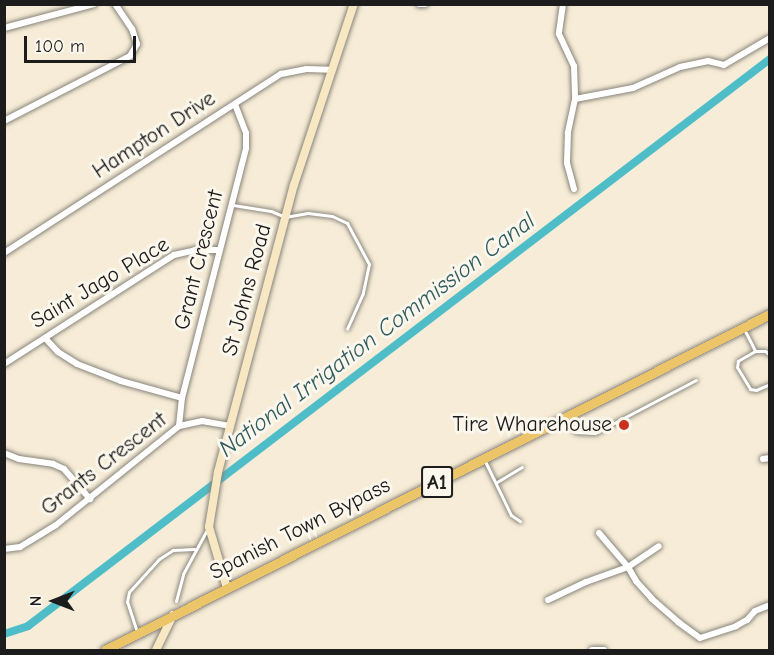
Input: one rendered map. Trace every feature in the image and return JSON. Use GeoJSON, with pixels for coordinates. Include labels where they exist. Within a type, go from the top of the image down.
{"type":"FeatureCollection","features":[{"type":"Feature","properties":{"kind":"main road","name":"Spanish Town Bypass"},"geometry":{"type":"LineString","coordinates":[[110,650],[173,615],[770,314]]}},
{"type":"Feature","properties":{"kind":"street"},"geometry":{"type":"LineString","coordinates":[[4,28],[94,4]]}},
{"type":"Feature","properties":{"kind":"street"},"geometry":{"type":"LineString","coordinates":[[4,121],[130,56],[137,45],[132,29],[115,4]]}},
{"type":"Feature","properties":{"kind":"street","name":"St Johns Road"},"geometry":{"type":"LineString","coordinates":[[227,588],[209,527],[218,472],[285,217],[330,70],[354,4]]}},
{"type":"Feature","properties":{"kind":"street"},"geometry":{"type":"LineString","coordinates":[[419,4],[425,4]]}},
{"type":"Feature","properties":{"kind":"street"},"geometry":{"type":"LineString","coordinates":[[563,4],[559,34],[574,66],[575,99],[568,133],[567,163],[574,189]]}},
{"type":"Feature","properties":{"kind":"street"},"geometry":{"type":"LineString","coordinates":[[575,99],[633,88],[680,67],[708,61],[724,65],[770,38]]}},
{"type":"Feature","properties":{"kind":"street","name":"Hampton Drive"},"geometry":{"type":"LineString","coordinates":[[4,253],[281,74],[307,69],[330,70]]}},
{"type":"Feature","properties":{"kind":"street","name":"Grant Crescent"},"geometry":{"type":"LineString","coordinates":[[179,426],[182,398],[246,148],[246,133],[235,104]]}},
{"type":"Feature","properties":{"kind":"street","name":"Saint Jago Place"},"geometry":{"type":"LineString","coordinates":[[4,364],[174,255],[195,250],[219,250]]}},
{"type":"Feature","properties":{"kind":"street"},"geometry":{"type":"LineString","coordinates":[[45,338],[58,352],[77,364],[121,381],[182,398]]}},
{"type":"Feature","properties":{"kind":"street","name":"Grants Crescent"},"geometry":{"type":"LineString","coordinates":[[4,549],[20,547],[90,499],[179,426],[202,421],[230,426]]}},
{"type":"Feature","properties":{"kind":"street"},"geometry":{"type":"LineString","coordinates":[[4,453],[19,459],[53,464],[64,469],[90,499]]}},
{"type":"Feature","properties":{"kind":"street"},"geometry":{"type":"LineString","coordinates":[[599,533],[652,599],[700,638],[736,626],[747,620],[755,611],[770,605]]}},
{"type":"Feature","properties":{"kind":"street"},"geometry":{"type":"LineString","coordinates":[[548,600],[586,582],[628,567],[659,546]]}},
{"type":"Feature","properties":{"kind":"street"},"geometry":{"type":"LineString","coordinates":[[156,651],[173,615]]}},
{"type":"Feature","properties":{"kind":"street"},"geometry":{"type":"LineString","coordinates":[[592,651],[604,651]]}},
{"type":"Feature","properties":{"kind":"lane"},"geometry":{"type":"LineString","coordinates":[[231,205],[271,211],[285,217],[308,213],[332,216],[347,223],[369,264],[363,293],[347,329]]}},
{"type":"Feature","properties":{"kind":"lane"},"geometry":{"type":"LineString","coordinates":[[743,327],[755,351]]}},
{"type":"Feature","properties":{"kind":"lane"},"geometry":{"type":"LineString","coordinates":[[770,355],[765,351],[755,351],[739,360],[737,367],[750,389],[756,390],[770,384]]}},
{"type":"Feature","properties":{"kind":"lane"},"geometry":{"type":"LineString","coordinates":[[563,418],[576,432],[595,433],[696,380]]}},
{"type":"Feature","properties":{"kind":"lane"},"geometry":{"type":"LineString","coordinates":[[483,458],[497,482],[511,515],[520,521]]}},
{"type":"Feature","properties":{"kind":"lane"},"geometry":{"type":"LineString","coordinates":[[497,482],[522,467]]}},
{"type":"Feature","properties":{"kind":"lane"},"geometry":{"type":"LineString","coordinates":[[176,602],[183,574],[194,549],[209,527]]}},
{"type":"Feature","properties":{"kind":"lane"},"geometry":{"type":"LineString","coordinates":[[138,633],[127,602],[129,592],[159,559],[173,550],[194,549]]}},
{"type":"Feature","properties":{"kind":"waterway","name":"National Irrigation Commission Canal"},"geometry":{"type":"LineString","coordinates":[[4,634],[28,626],[770,59]]}},
{"type":"Feature","properties":{"kind":"place","name":"Tire Wharehouse"},"geometry":{"type":"Point","coordinates":[624,425]}}]}
